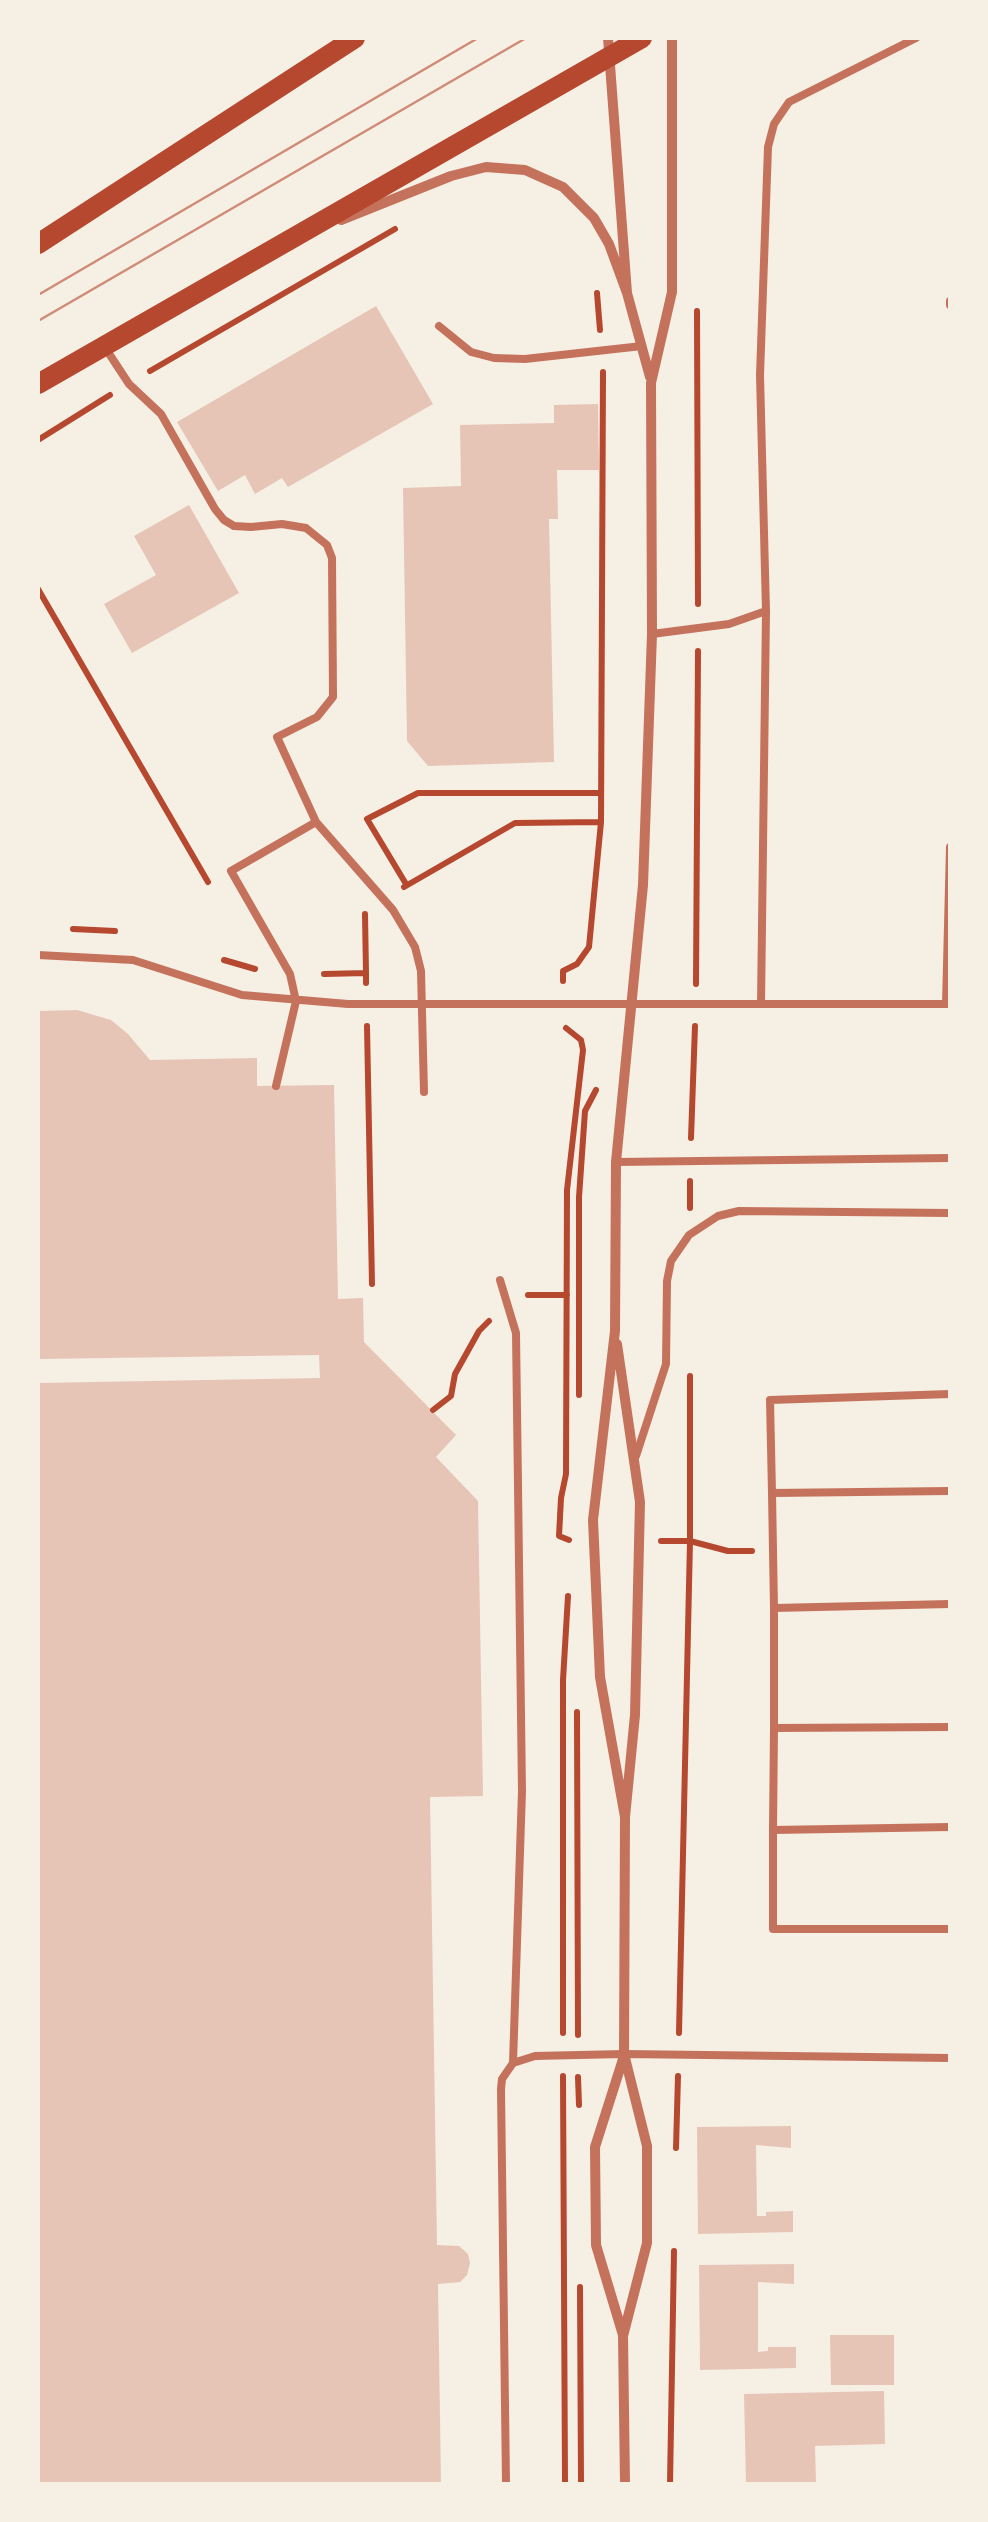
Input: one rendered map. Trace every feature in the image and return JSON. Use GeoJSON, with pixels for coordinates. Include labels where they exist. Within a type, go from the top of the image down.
{"type":"FeatureCollection","features":[{"type":"Feature","properties":{"kind":"main road"},"geometry":{"type":"LineString","coordinates":[[38,244],[356,38]]}},
{"type":"Feature","properties":{"kind":"main road"},"geometry":{"type":"LineString","coordinates":[[38,384],[609,47],[642,38]]}},
{"type":"Feature","properties":{"kind":"street"},"geometry":{"type":"LineString","coordinates":[[625,1816],[600,1677],[593,1520],[615,1331],[616,1162],[643,885],[652,634],[651,383],[672,292],[672,38]]}},
{"type":"Feature","properties":{"kind":"street"},"geometry":{"type":"LineString","coordinates":[[609,47],[627,293]]}},
{"type":"Feature","properties":{"kind":"street"},"geometry":{"type":"LineString","coordinates":[[276,247],[450,176],[507,167],[550,180],[579,201],[609,244],[627,293],[651,383]]}},
{"type":"Feature","properties":{"kind":"street"},"geometry":{"type":"LineString","coordinates":[[615,1331],[636,1456],[639,1542],[635,1714],[625,1816],[624,2054],[647,2146],[647,2243],[623,2336],[625,2484]]}},
{"type":"Feature","properties":{"kind":"street"},"geometry":{"type":"LineString","coordinates":[[623,2336],[596,2245],[595,2147],[624,2054]]}},
{"type":"Feature","properties":{"kind":"lane"},"geometry":{"type":"LineString","coordinates":[[762,1004],[766,610],[760,375],[768,147],[774,124],[789,102],[916,38]]}},
{"type":"Feature","properties":{"kind":"lane"},"geometry":{"type":"LineString","coordinates":[[439,326],[472,352],[494,358],[526,360],[642,346]]}},
{"type":"Feature","properties":{"kind":"lane"},"geometry":{"type":"LineString","coordinates":[[104,346],[129,384],[161,414],[224,520],[250,527],[282,524],[306,528],[328,545],[332,558],[332,696],[317,717],[277,738],[316,822],[386,900],[415,947],[421,971],[424,1092]]}},
{"type":"Feature","properties":{"kind":"lane"},"geometry":{"type":"LineString","coordinates":[[652,634],[729,624],[766,610]]}},
{"type":"Feature","properties":{"kind":"lane"},"geometry":{"type":"LineString","coordinates":[[276,1086],[296,1001],[290,974],[231,871],[316,822]]}},
{"type":"Feature","properties":{"kind":"lane"},"geometry":{"type":"LineString","coordinates":[[38,955],[133,960],[242,996],[296,1001],[948,1004],[950,848]]}},
{"type":"Feature","properties":{"kind":"lane"},"geometry":{"type":"LineString","coordinates":[[616,1162],[950,1158]]}},
{"type":"Feature","properties":{"kind":"lane"},"geometry":{"type":"LineString","coordinates":[[636,1456],[666,1364],[667,1281],[671,1261],[689,1235],[718,1216],[739,1211],[950,1213]]}},
{"type":"Feature","properties":{"kind":"lane"},"geometry":{"type":"LineString","coordinates":[[500,1280],[516,1332],[522,1792],[513,2064]]}},
{"type":"Feature","properties":{"kind":"lane"},"geometry":{"type":"LineString","coordinates":[[950,1394],[770,1400],[774,1929],[950,1929]]}},
{"type":"Feature","properties":{"kind":"lane"},"geometry":{"type":"LineString","coordinates":[[772,1493],[950,1492]]}},
{"type":"Feature","properties":{"kind":"lane"},"geometry":{"type":"LineString","coordinates":[[774,1608],[950,1604]]}},
{"type":"Feature","properties":{"kind":"lane"},"geometry":{"type":"LineString","coordinates":[[774,1728],[950,1727]]}},
{"type":"Feature","properties":{"kind":"lane"},"geometry":{"type":"LineString","coordinates":[[773,1830],[950,1827]]}},
{"type":"Feature","properties":{"kind":"lane"},"geometry":{"type":"LineString","coordinates":[[506,2484],[500,2089],[513,2064],[523,2058],[624,2054],[950,2057]]}},
{"type":"Feature","properties":{"kind":"path"},"geometry":{"type":"LineString","coordinates":[[38,440],[405,224]]}},
{"type":"Feature","properties":{"kind":"path"},"geometry":{"type":"LineString","coordinates":[[593,1541],[559,1536],[566,1474],[567,1190],[582,1050],[581,1040],[565,1028],[564,970],[577,964],[589,948],[601,793],[604,573],[602,353],[597,288]]}},
{"type":"Feature","properties":{"kind":"path"},"geometry":{"type":"LineString","coordinates":[[407,885],[368,819],[418,794],[601,793]]}},
{"type":"Feature","properties":{"kind":"path"},"geometry":{"type":"LineString","coordinates":[[366,972],[364,914],[407,885],[515,824],[600,822]]}},
{"type":"Feature","properties":{"kind":"path"},"geometry":{"type":"LineString","coordinates":[[578,1408],[579,1197],[585,1111],[597,1087],[624,1056]]}},
{"type":"Feature","properties":{"kind":"path"},"geometry":{"type":"LineString","coordinates":[[570,1520],[571,1552]]}},
{"type":"Feature","properties":{"kind":"path"},"geometry":{"type":"LineString","coordinates":[[639,1542],[690,1541],[728,1551],[774,1551]]}},
{"type":"Feature","properties":{"kind":"path"},"geometry":{"type":"LineString","coordinates":[[565,2484],[562,1680],[569,1580]]}},
{"type":"Feature","properties":{"kind":"path"},"geometry":{"type":"LineString","coordinates":[[578,1694],[579,2109]]}},
{"type":"Feature","properties":{"kind":"path"},"geometry":{"type":"LineString","coordinates":[[676,2145],[676,2165]]}},
{"type":"Feature","properties":{"kind":"path"},"geometry":{"type":"LineString","coordinates":[[670,2484],[674,2245]]}},
{"type":"Feature","properties":{"kind":"path"},"geometry":{"type":"LineString","coordinates":[[580,2285],[581,2484]]}},
{"type":"Feature","properties":{"kind":"building"},"geometry":{"type":"Polygon","coordinates":[[[376,306],[433,404],[288,487],[282,478],[255,494],[245,475],[218,491],[177,422],[376,306]]]}},
{"type":"Feature","properties":{"kind":"building"},"geometry":{"type":"Polygon","coordinates":[[[598,404],[599,470],[557,470],[558,519],[549,519],[554,762],[428,766],[407,741],[403,488],[461,486],[460,425],[554,423],[554,405],[598,404]]]}},
{"type":"Feature","properties":{"kind":"building"},"geometry":{"type":"Polygon","coordinates":[[[189,505],[239,593],[132,653],[104,604],[156,575],[134,536],[189,505]]]}},
{"type":"Feature","properties":{"kind":"building"},"geometry":{"type":"Polygon","coordinates":[[[77,1010],[111,1020],[150,1060],[257,1058],[257,1086],[334,1085],[338,1299],[363,1298],[364,1342],[456,1435],[436,1457],[478,1501],[483,1796],[430,1797],[437,2245],[459,2246],[468,2254],[470,2263],[460,2282],[438,2284],[441,2484],[38,2484],[38,1383],[320,1378],[319,1355],[38,1359],[38,1011],[77,1010]]]}},
{"type":"Feature","properties":{"kind":"building"},"geometry":{"type":"Polygon","coordinates":[[[791,2126],[791,2148],[756,2145],[757,2216],[793,2211],[793,2232],[698,2234],[697,2127],[791,2126]]]}},
{"type":"Feature","properties":{"kind":"building"},"geometry":{"type":"Polygon","coordinates":[[[794,2264],[794,2284],[758,2282],[758,2352],[768,2351],[768,2347],[796,2347],[796,2368],[700,2370],[699,2265],[794,2264]]]}},
{"type":"Feature","properties":{"kind":"building"},"geometry":{"type":"Polygon","coordinates":[[[830,2335],[894,2335],[894,2385],[831,2385],[830,2335]]]}},
{"type":"Feature","properties":{"kind":"building"},"geometry":{"type":"Polygon","coordinates":[[[884,2391],[885,2444],[815,2446],[816,2484],[746,2484],[744,2394],[884,2391]]]}},
{"type":"Feature","properties":{"kind":"tram line"},"geometry":{"type":"LineString","coordinates":[[38,295],[478,38]]}},
{"type":"Feature","properties":{"kind":"tram line"},"geometry":{"type":"LineString","coordinates":[[38,321],[526,38]]}}]}
